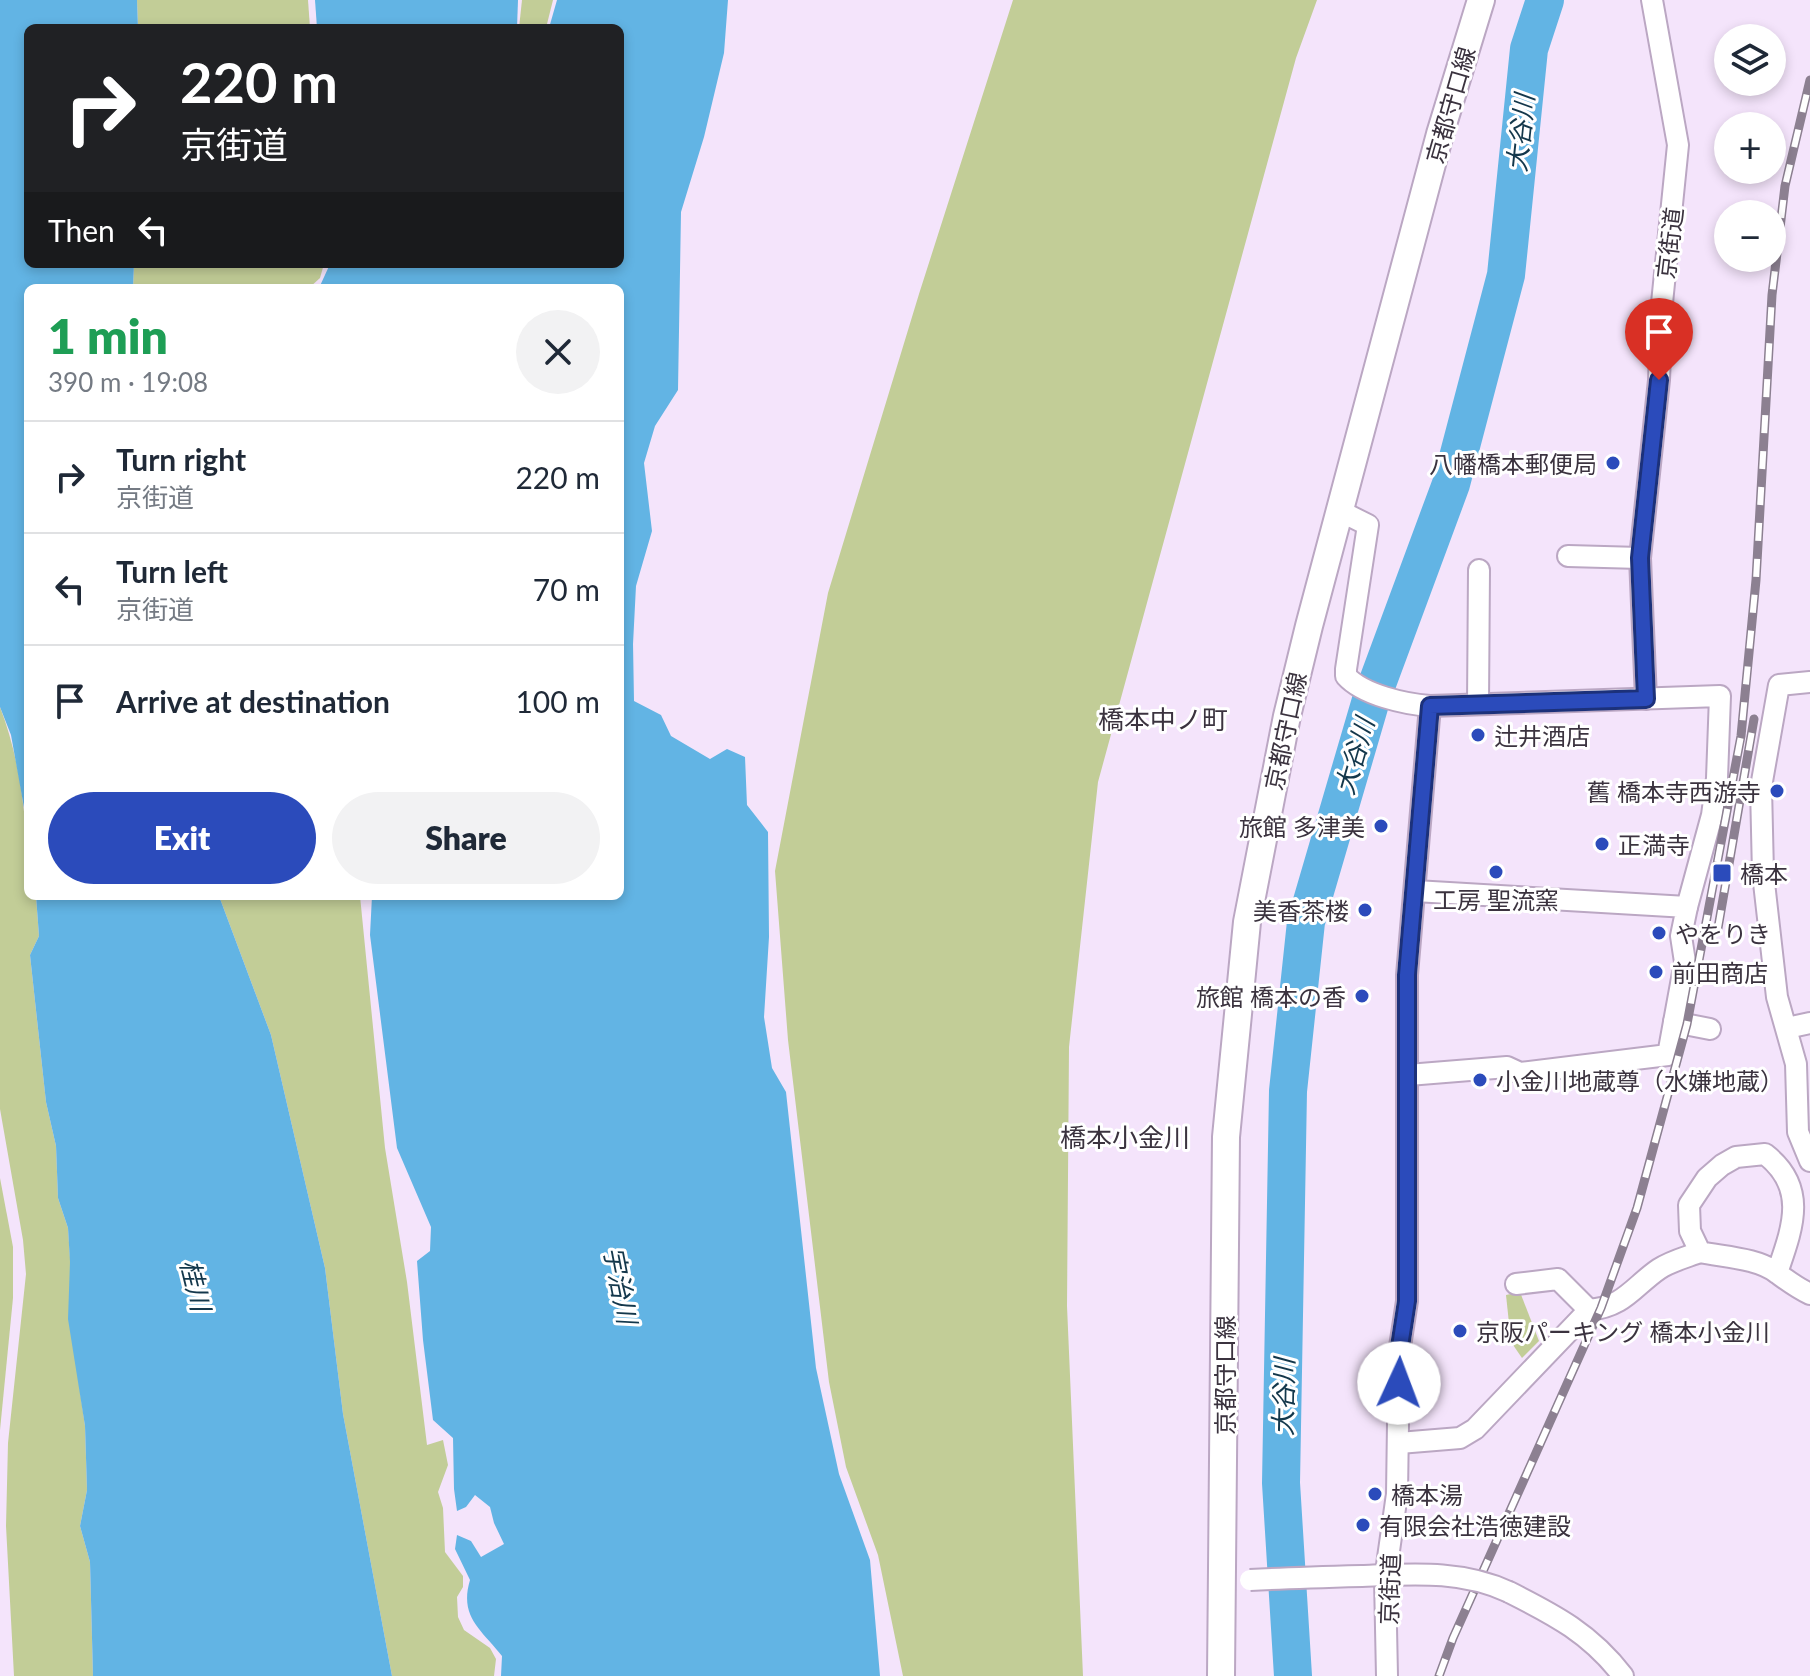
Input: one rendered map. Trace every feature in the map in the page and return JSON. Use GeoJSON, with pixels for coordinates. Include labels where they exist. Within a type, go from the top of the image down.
{"type":"FeatureCollection","features":[{"type":"Feature","properties":{"kind":"main road","name":"京都守口線"},"geometry":{"type":"LineString","coordinates":[[1221,1676],[1226,1137],[1247,922],[1287,716],[1440,134],[1481,0]]}},
{"type":"Feature","properties":{"kind":"street","name":"京街道"},"geometry":{"type":"LineString","coordinates":[[1646,699],[1640,558],[1659,380],[1662,303],[1678,145],[1652,0]]}},
{"type":"Feature","properties":{"kind":"street"},"geometry":{"type":"LineString","coordinates":[[1340,511],[1368,525],[1346,669],[1346,676],[1358,685],[1390,699],[1430,706],[1720,696],[1717,778],[1712,815],[1681,936],[1685,962],[1668,1055],[1520,1073],[1507,1067],[1408,1075]]}},
{"type":"Feature","properties":{"kind":"street"},"geometry":{"type":"LineString","coordinates":[[1568,556],[1640,558]]}},
{"type":"Feature","properties":{"kind":"street"},"geometry":{"type":"LineString","coordinates":[[1478,704],[1479,570]]}},
{"type":"Feature","properties":{"kind":"street"},"geometry":{"type":"LineString","coordinates":[[1810,682],[1779,685],[1761,787],[1763,874],[1777,997],[1803,1099],[1798,1132],[1810,1161]]}},
{"type":"Feature","properties":{"kind":"street","name":"京街道"},"geometry":{"type":"LineString","coordinates":[[1388,1671],[1385,1579],[1397,1494],[1399,1353],[1407,1301],[1407,975],[1430,706]]}},
{"type":"Feature","properties":{"kind":"street"},"geometry":{"type":"LineString","coordinates":[[1415,891],[1687,907]]}},
{"type":"Feature","properties":{"kind":"street"},"geometry":{"type":"LineString","coordinates":[[1674,1022],[1710,1029]]}},
{"type":"Feature","properties":{"kind":"street"},"geometry":{"type":"LineString","coordinates":[[1787,1028],[1810,1023]]}},
{"type":"Feature","properties":{"kind":"street"},"geometry":{"type":"LineString","coordinates":[[1700,1252],[1690,1231],[1689,1205],[1707,1178],[1722,1165],[1736,1157],[1765,1154],[1778,1164],[1794,1203],[1791,1231],[1777,1273]]}},
{"type":"Feature","properties":{"kind":"street"},"geometry":{"type":"LineString","coordinates":[[1399,1443],[1460,1438],[1475,1429],[1589,1310],[1630,1295],[1663,1266],[1700,1252],[1756,1263],[1810,1294]]}},
{"type":"Feature","properties":{"kind":"street"},"geometry":{"type":"LineString","coordinates":[[1516,1284],[1558,1279],[1589,1310]]}},
{"type":"Feature","properties":{"kind":"street"},"geometry":{"type":"LineString","coordinates":[[1223,1581],[1418,1573],[1456,1575],[1485,1581],[1582,1632],[1623,1676]]}},
{"type":"Feature","properties":{"kind":"green space"},"geometry":{"type":"Polygon","coordinates":[[[137,0],[308,0],[310,24],[138,24],[137,0]]]}},
{"type":"Feature","properties":{"kind":"green space"},"geometry":{"type":"Polygon","coordinates":[[[522,0],[553,0],[547,24],[519,24],[522,0]]]}},
{"type":"Feature","properties":{"kind":"green space"},"geometry":{"type":"Polygon","coordinates":[[[1013,0],[1317,0],[1296,58],[1098,782],[1069,1047],[1067,1306],[1083,1676],[903,1676],[878,1555],[846,1467],[829,1382],[788,1040],[775,871],[828,593],[1013,0]]]}},
{"type":"Feature","properties":{"kind":"green space"},"geometry":{"type":"Polygon","coordinates":[[[134,268],[323,268],[320,278],[313,284],[133,284],[134,268]]]}},
{"type":"Feature","properties":{"kind":"green space"},"geometry":{"type":"Polygon","coordinates":[[[0,707],[14,753],[23,800],[24,900],[36,900],[39,936],[30,955],[46,1102],[56,1146],[58,1198],[68,1228],[78,1377],[85,1426],[87,1490],[80,1526],[90,1562],[93,1676],[14,1676],[6,1526],[8,1443],[26,1274],[0,1109],[0,707]]]}},
{"type":"Feature","properties":{"kind":"green space"},"geometry":{"type":"Polygon","coordinates":[[[220,900],[360,900],[385,1148],[407,1282],[427,1445],[443,1440],[448,1465],[438,1492],[443,1508],[445,1552],[463,1576],[463,1587],[457,1597],[458,1617],[464,1630],[490,1648],[496,1659],[494,1676],[392,1676],[343,1414],[325,1268],[271,1035],[220,900]]]}},
{"type":"Feature","properties":{"kind":"green space"},"geometry":{"type":"Polygon","coordinates":[[[0,1178],[13,1247],[13,1298],[0,1430],[0,1178]]]}},
{"type":"Feature","properties":{"kind":"green space"},"geometry":{"type":"Polygon","coordinates":[[[1520,1292],[1539,1341],[1522,1358],[1511,1342],[1506,1295],[1520,1292]]]}},
{"type":"Feature","properties":{"kind":"water"},"geometry":{"type":"Polygon","coordinates":[[[0,0],[137,0],[138,24],[24,24],[24,268],[134,268],[133,284],[24,284],[24,808],[11,735],[0,707],[0,0]]]}},
{"type":"Feature","properties":{"kind":"water"},"geometry":{"type":"Polygon","coordinates":[[[315,0],[518,0],[517,24],[317,24],[315,0]]]}},
{"type":"Feature","properties":{"kind":"water","name":"宇治川"},"geometry":{"type":"Polygon","coordinates":[[[557,0],[728,0],[724,53],[704,137],[681,212],[678,390],[655,426],[644,463],[652,531],[636,586],[634,701],[661,715],[671,736],[710,759],[727,749],[745,757],[747,805],[768,832],[769,937],[764,1017],[772,1068],[786,1092],[816,1368],[839,1474],[870,1560],[880,1676],[501,1676],[502,1656],[470,1613],[467,1593],[470,1580],[455,1549],[457,1535],[471,1541],[481,1557],[504,1544],[490,1507],[475,1495],[466,1507],[457,1511],[453,1438],[433,1420],[417,1261],[430,1251],[431,1227],[397,1148],[370,935],[372,900],[624,900],[624,284],[321,284],[328,268],[624,268],[624,24],[550,24],[557,0]]]}},
{"type":"Feature","properties":{"kind":"water","name":"桂川"},"geometry":{"type":"Polygon","coordinates":[[[36,900],[220,900],[271,1035],[325,1268],[343,1414],[392,1676],[93,1676],[90,1562],[80,1526],[87,1490],[85,1426],[68,1319],[68,1228],[58,1198],[56,1146],[46,1102],[30,955],[39,936],[36,900]]]}},
{"type":"Feature","properties":{"kind":"waterway","name":"大谷川"},"geometry":{"type":"LineString","coordinates":[[1293,1676],[1281,1483],[1288,1091],[1306,922],[1371,700],[1451,484],[1506,275],[1529,49],[1545,0]]}},
{"type":"Feature","properties":{"kind":"railway"},"geometry":{"type":"LineString","coordinates":[[1439,1676],[1453,1638],[1601,1308],[1637,1208],[1687,1024],[1741,736],[1756,580],[1772,295],[1785,186],[1810,80]]}},
{"type":"Feature","properties":{"kind":"railway"},"geometry":{"type":"LineString","coordinates":[[1718,928],[1754,719]]}},
{"type":"Feature","properties":{"kind":"place","name":"八幡橋本郵便局"},"geometry":{"type":"Point","coordinates":[1613,463]}},
{"type":"Feature","properties":{"kind":"place","name":"辻井酒店"},"geometry":{"type":"Point","coordinates":[1478,735]}},
{"type":"Feature","properties":{"kind":"place","name":"舊 橋本寺西游寺"},"geometry":{"type":"Point","coordinates":[1777,791]}},
{"type":"Feature","properties":{"kind":"place","name":"旅館 多津美"},"geometry":{"type":"Point","coordinates":[1381,826]}},
{"type":"Feature","properties":{"kind":"place","name":"正満寺"},"geometry":{"type":"Point","coordinates":[1602,844]}},
{"type":"Feature","properties":{"kind":"place","name":"工房 聖流窯"},"geometry":{"type":"Point","coordinates":[1496,872]}},
{"type":"Feature","properties":{"kind":"place","name":"橋本"},"geometry":{"type":"Point","coordinates":[1722,873]}},
{"type":"Feature","properties":{"kind":"place","name":"美香茶楼"},"geometry":{"type":"Point","coordinates":[1365,910]}},
{"type":"Feature","properties":{"kind":"place","name":"やをりき"},"geometry":{"type":"Point","coordinates":[1659,933]}},
{"type":"Feature","properties":{"kind":"place","name":"前田商店"},"geometry":{"type":"Point","coordinates":[1656,972]}},
{"type":"Feature","properties":{"kind":"place","name":"旅館 橋本の香"},"geometry":{"type":"Point","coordinates":[1362,996]}},
{"type":"Feature","properties":{"kind":"place","name":"小金川地蔵尊（水嫌地蔵）"},"geometry":{"type":"Point","coordinates":[1480,1080]}},
{"type":"Feature","properties":{"kind":"place","name":"京阪パーキング 橋本小金川"},"geometry":{"type":"Point","coordinates":[1460,1331]}},
{"type":"Feature","properties":{"kind":"place","name":"橋本湯"},"geometry":{"type":"Point","coordinates":[1375,1494]}},
{"type":"Feature","properties":{"kind":"place","name":"有限会社浩徳建設"},"geometry":{"type":"Point","coordinates":[1363,1525]}},
{"type":"Feature","properties":{"kind":"district","name":"橋本中ノ町"},"geometry":{"type":"Point","coordinates":[1163,719]}},
{"type":"Feature","properties":{"kind":"district","name":"橋本小金川"},"geometry":{"type":"Point","coordinates":[1125,1137]}},
{"type":"Feature","properties":{"kind":"route"},"geometry":{"type":"LineString","coordinates":[[1399,1383],[1399,1353],[1407,1301],[1407,975],[1430,706],[1646,699],[1640,558],[1659,380]]}}]}
